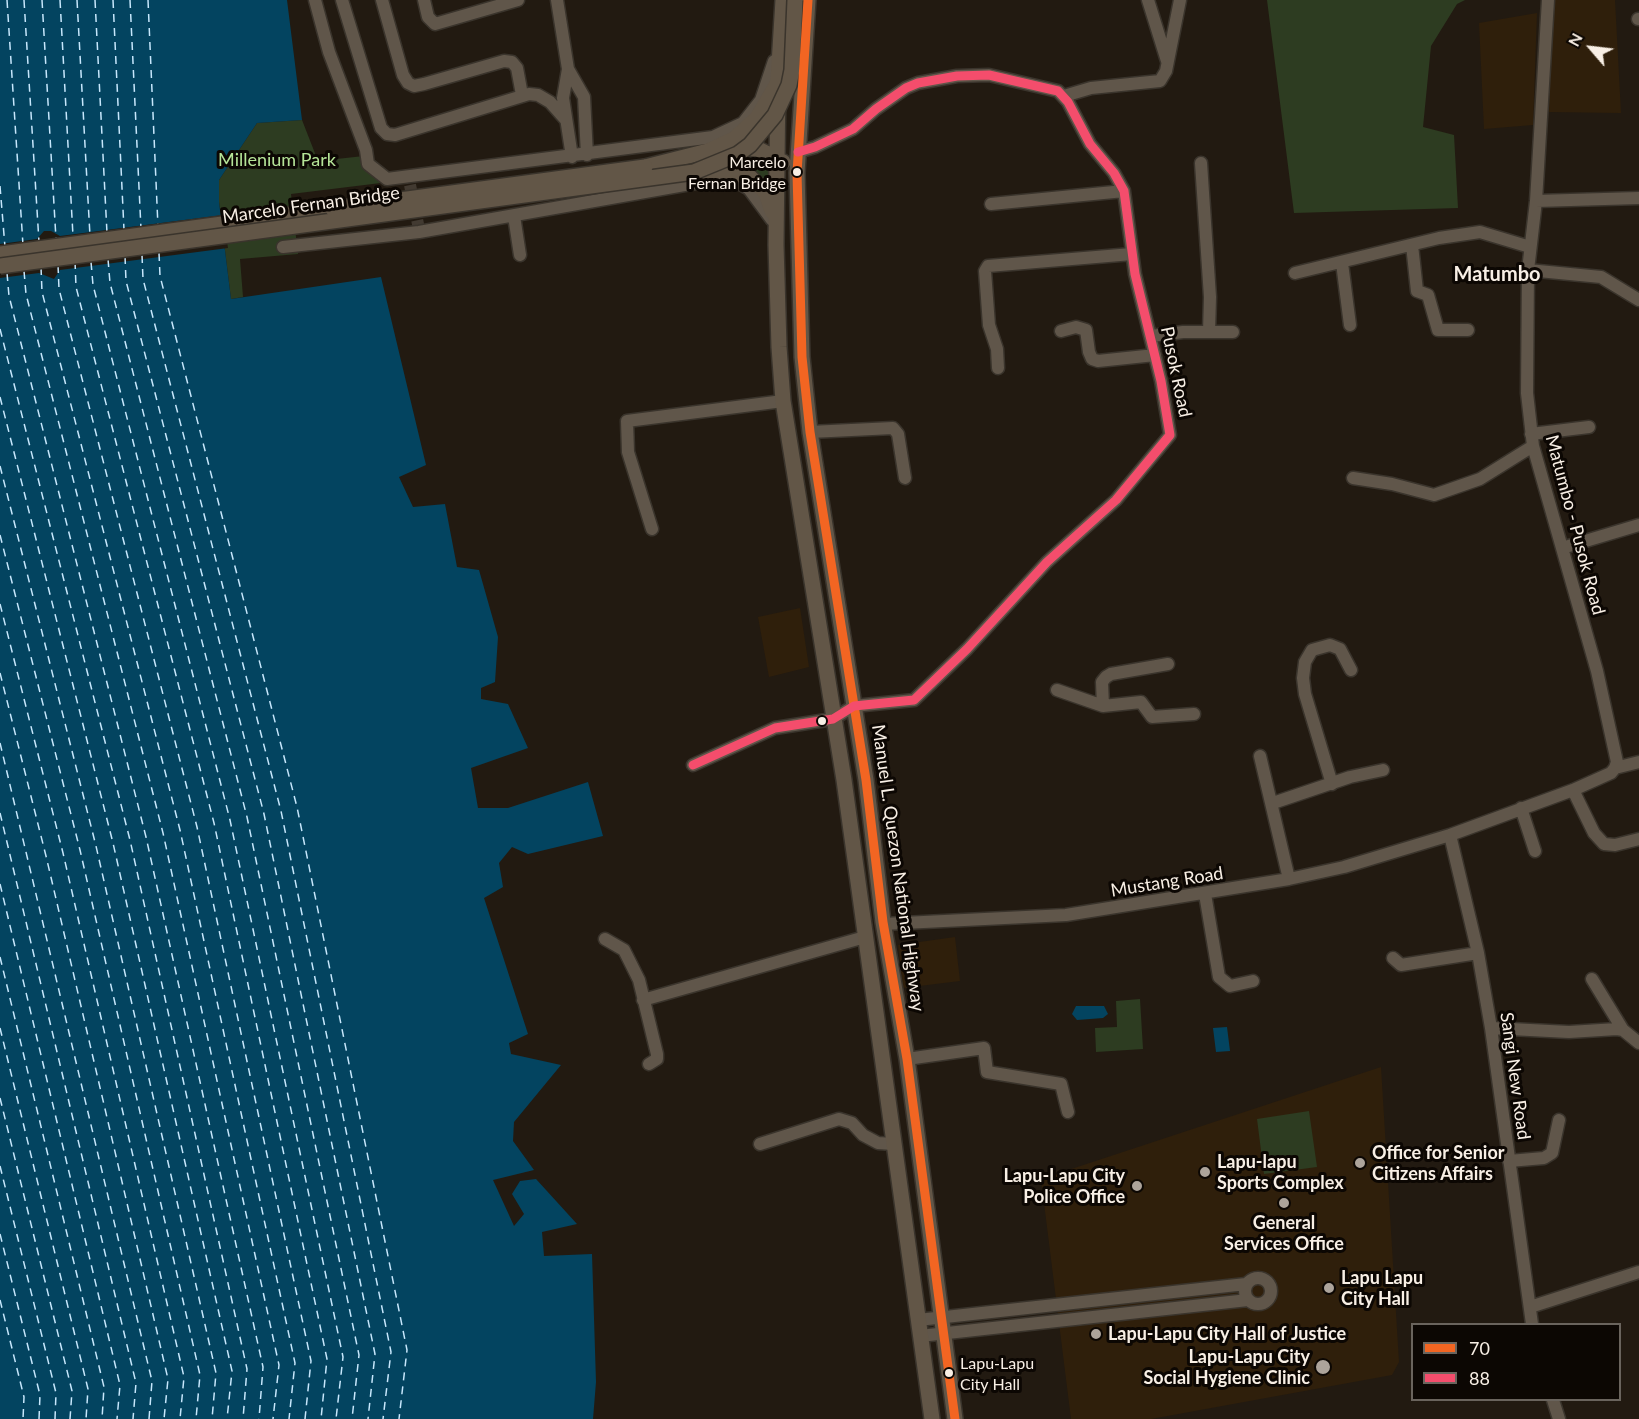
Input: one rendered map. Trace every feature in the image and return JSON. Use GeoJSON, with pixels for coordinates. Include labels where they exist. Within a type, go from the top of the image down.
{"type":"FeatureCollection","features":[{"type":"Feature","properties":{"kind":"main road"},"geometry":{"type":"LineString","coordinates":[[783,0],[778,81],[776,225],[778,333],[783,400],[865,937],[932,1419]]}},
{"type":"Feature","properties":{"kind":"main road","name":"Marcelo Fernan Bridge"},"geometry":{"type":"LineString","coordinates":[[0,267],[694,172],[720,163],[750,145],[775,115],[784,98],[792,70],[795,0]]}},
{"type":"Feature","properties":{"kind":"main road","name":"Manuel L. Quezon National Highway"},"geometry":{"type":"LineString","coordinates":[[808,0],[797,173],[800,331],[810,432],[854,706],[884,924],[906,1059],[943,1317],[954,1419]]}},
{"type":"Feature","properties":{"kind":"main road","name":"Marcelo Fernan Bridge"},"geometry":{"type":"LineString","coordinates":[[0,254],[645,167],[708,151],[746,130],[765,106],[778,81]]}},
{"type":"Feature","properties":{"kind":"main road"},"geometry":{"type":"LineString","coordinates":[[708,151],[742,147],[758,149],[777,156],[797,173]]}},
{"type":"Feature","properties":{"kind":"main road"},"geometry":{"type":"LineString","coordinates":[[334,221],[379,224],[649,188],[720,170],[750,177],[766,193],[776,225]]}},
{"type":"Feature","properties":{"kind":"main road"},"geometry":{"type":"LineString","coordinates":[[778,333],[800,331]]}},
{"type":"Feature","properties":{"kind":"street"},"geometry":{"type":"LineString","coordinates":[[315,0],[329,52],[366,150],[368,164],[387,179],[410,181],[713,137],[743,123],[761,100],[771,74],[781,22]]}},
{"type":"Feature","properties":{"kind":"street"},"geometry":{"type":"LineString","coordinates":[[342,0],[381,128],[387,134],[395,135],[522,96],[538,95],[550,102],[566,120]]}},
{"type":"Feature","properties":{"kind":"street"},"geometry":{"type":"LineString","coordinates":[[382,0],[403,75],[408,83],[414,86],[424,84],[504,61],[512,62],[517,68],[522,96]]}},
{"type":"Feature","properties":{"kind":"street"},"geometry":{"type":"LineString","coordinates":[[424,0],[428,17],[435,24],[488,5],[518,0]]}},
{"type":"Feature","properties":{"kind":"street"},"geometry":{"type":"LineString","coordinates":[[557,0],[568,69],[563,98],[572,157]]}},
{"type":"Feature","properties":{"kind":"street"},"geometry":{"type":"LineString","coordinates":[[1148,0],[1167,62]]}},
{"type":"Feature","properties":{"kind":"street"},"geometry":{"type":"LineString","coordinates":[[798,152],[815,147],[853,129],[876,109],[918,82],[957,76],[989,75],[1058,91],[1064,96],[1091,88],[1152,84],[1160,81],[1166,71],[1179,0]]}},
{"type":"Feature","properties":{"kind":"street","name":"Matumbo - Pusok Road"},"geometry":{"type":"LineString","coordinates":[[1548,0],[1536,201],[1528,270],[1527,393],[1532,440],[1597,671],[1617,762],[1616,768]]}},
{"type":"Feature","properties":{"kind":"street"},"geometry":{"type":"LineString","coordinates":[[568,69],[584,97],[587,155]]}},
{"type":"Feature","properties":{"kind":"street","name":"Pusok Road"},"geometry":{"type":"LineString","coordinates":[[693,765],[775,728],[833,719],[854,706],[914,700],[1047,562],[1116,500],[1170,435],[1132,254],[1124,191],[1114,173],[1090,144],[1064,96]]}},
{"type":"Feature","properties":{"kind":"street"},"geometry":{"type":"LineString","coordinates":[[1201,163],[1210,297],[1209,332]]}},
{"type":"Feature","properties":{"kind":"street"},"geometry":{"type":"LineString","coordinates":[[284,247],[419,231],[724,178],[736,181],[749,189],[776,225]]}},
{"type":"Feature","properties":{"kind":"street"},"geometry":{"type":"LineString","coordinates":[[991,204],[1124,191]]}},
{"type":"Feature","properties":{"kind":"street"},"geometry":{"type":"LineString","coordinates":[[1536,201],[1639,198]]}},
{"type":"Feature","properties":{"kind":"street"},"geometry":{"type":"LineString","coordinates":[[513,216],[520,255]]}},
{"type":"Feature","properties":{"kind":"street"},"geometry":{"type":"LineString","coordinates":[[1295,273],[1412,245],[1480,232],[1530,247]]}},
{"type":"Feature","properties":{"kind":"street"},"geometry":{"type":"LineString","coordinates":[[1412,245],[1417,291],[1428,295],[1438,330],[1467,330]]}},
{"type":"Feature","properties":{"kind":"street"},"geometry":{"type":"LineString","coordinates":[[998,368],[997,349],[989,325],[984,271],[988,266],[1132,254]]}},
{"type":"Feature","properties":{"kind":"street"},"geometry":{"type":"LineString","coordinates":[[1342,262],[1350,325]]}},
{"type":"Feature","properties":{"kind":"street"},"geometry":{"type":"LineString","coordinates":[[1528,270],[1601,278],[1639,300]]}},
{"type":"Feature","properties":{"kind":"street"},"geometry":{"type":"LineString","coordinates":[[1061,331],[1076,327],[1086,330],[1089,352],[1098,361],[1155,355]]}},
{"type":"Feature","properties":{"kind":"street"},"geometry":{"type":"LineString","coordinates":[[1151,336],[1233,332]]}},
{"type":"Feature","properties":{"kind":"street"},"geometry":{"type":"LineString","coordinates":[[652,529],[628,452],[627,421],[783,400]]}},
{"type":"Feature","properties":{"kind":"street"},"geometry":{"type":"LineString","coordinates":[[1353,478],[1434,495],[1480,479],[1532,440],[1589,427]]}},
{"type":"Feature","properties":{"kind":"street"},"geometry":{"type":"LineString","coordinates":[[810,432],[893,428],[898,434],[905,478]]}},
{"type":"Feature","properties":{"kind":"street"},"geometry":{"type":"LineString","coordinates":[[1562,548],[1639,525]]}},
{"type":"Feature","properties":{"kind":"street"},"geometry":{"type":"LineString","coordinates":[[1332,784],[1305,694],[1303,678],[1305,662],[1312,650],[1330,645],[1340,649],[1350,670]]}},
{"type":"Feature","properties":{"kind":"street"},"geometry":{"type":"LineString","coordinates":[[1103,706],[1102,682],[1106,677],[1111,674],[1168,664]]}},
{"type":"Feature","properties":{"kind":"street"},"geometry":{"type":"LineString","coordinates":[[1057,690],[1103,706],[1141,702],[1152,717],[1194,714]]}},
{"type":"Feature","properties":{"kind":"street"},"geometry":{"type":"LineString","coordinates":[[1260,756],[1273,803],[1289,879]]}},
{"type":"Feature","properties":{"kind":"street"},"geometry":{"type":"LineString","coordinates":[[1449,835],[1573,790],[1611,773],[1616,768],[1639,762]]}},
{"type":"Feature","properties":{"kind":"street"},"geometry":{"type":"LineString","coordinates":[[1273,803],[1383,770]]}},
{"type":"Feature","properties":{"kind":"street"},"geometry":{"type":"LineString","coordinates":[[1573,790],[1594,833],[1604,844],[1615,845],[1639,838]]}},
{"type":"Feature","properties":{"kind":"street"},"geometry":{"type":"LineString","coordinates":[[1521,808],[1535,851]]}},
{"type":"Feature","properties":{"kind":"street","name":"Mustang Road"},"geometry":{"type":"LineString","coordinates":[[884,924],[1066,915],[1205,894],[1344,867],[1449,835]]}},
{"type":"Feature","properties":{"kind":"street","name":"Sangi New Road"},"geometry":{"type":"LineString","coordinates":[[1449,835],[1478,953],[1491,1028],[1532,1323]]}},
{"type":"Feature","properties":{"kind":"street"},"geometry":{"type":"LineString","coordinates":[[1205,894],[1219,977],[1230,986],[1253,981]]}},
{"type":"Feature","properties":{"kind":"street"},"geometry":{"type":"LineString","coordinates":[[643,999],[865,937]]}},
{"type":"Feature","properties":{"kind":"street"},"geometry":{"type":"LineString","coordinates":[[605,939],[615,943],[628,956],[639,980],[657,1054],[657,1059],[649,1064]]}},
{"type":"Feature","properties":{"kind":"street"},"geometry":{"type":"LineString","coordinates":[[1393,958],[1401,965],[1478,953]]}},
{"type":"Feature","properties":{"kind":"street"},"geometry":{"type":"LineString","coordinates":[[1592,979],[1623,1030],[1639,1043]]}},
{"type":"Feature","properties":{"kind":"street"},"geometry":{"type":"LineString","coordinates":[[1491,1028],[1569,1032],[1623,1030]]}},
{"type":"Feature","properties":{"kind":"street"},"geometry":{"type":"LineString","coordinates":[[906,1059],[984,1048],[987,1072],[1061,1084],[1068,1112]]}},
{"type":"Feature","properties":{"kind":"street"},"geometry":{"type":"LineString","coordinates":[[760,1144],[838,1119],[852,1123],[863,1135],[878,1143],[894,1144]]}},
{"type":"Feature","properties":{"kind":"street"},"geometry":{"type":"LineString","coordinates":[[1509,1161],[1544,1158],[1552,1153],[1559,1119]]}},
{"type":"Feature","properties":{"kind":"street"},"geometry":{"type":"LineString","coordinates":[[1530,1307],[1639,1272]]}},
{"type":"Feature","properties":{"kind":"street"},"geometry":{"type":"LineString","coordinates":[[920,1336],[1248,1300],[1255,1304],[1262,1303],[1268,1299],[1270,1286],[1261,1278],[1253,1278],[1244,1289],[1248,1300]]}},
{"type":"Feature","properties":{"kind":"street"},"geometry":{"type":"LineString","coordinates":[[918,1320],[1246,1284]]}},
{"type":"Feature","properties":{"kind":"street"},"geometry":{"type":"LineString","coordinates":[[1125,1296],[1129,1312]]}},
{"type":"Feature","properties":{"kind":"street"},"geometry":{"type":"LineString","coordinates":[[1553,1401],[1559,1419]]}},
{"type":"Feature","properties":{"kind":"shaded area"},"geometry":{"type":"Polygon","coordinates":[[[1552,0],[1615,0],[1621,113],[1549,112],[1552,0]]]}},
{"type":"Feature","properties":{"kind":"shaded area"},"geometry":{"type":"Polygon","coordinates":[[[1537,13],[1533,125],[1484,129],[1479,23],[1537,13]]]}},
{"type":"Feature","properties":{"kind":"shaded area"},"geometry":{"type":"Polygon","coordinates":[[[800,608],[809,667],[769,677],[758,617],[800,608]]]}},
{"type":"Feature","properties":{"kind":"shaded area"},"geometry":{"type":"Polygon","coordinates":[[[955,937],[960,981],[903,988],[898,945],[955,937]]]}},
{"type":"Feature","properties":{"kind":"shaded area"},"geometry":{"type":"Polygon","coordinates":[[[1381,1067],[1399,1362],[1392,1375],[1151,1419],[1071,1419],[1041,1179],[1381,1067]]]}},
{"type":"Feature","properties":{"kind":"green space"},"geometry":{"type":"Polygon","coordinates":[[[1267,0],[1465,0],[1457,4],[1431,46],[1423,127],[1454,135],[1458,208],[1294,213],[1267,0]]]}},
{"type":"Feature","properties":{"kind":"green space","name":"Millenium Park"},"geometry":{"type":"Polygon","coordinates":[[[302,120],[318,161],[364,156],[381,166],[389,182],[291,194],[298,254],[240,259],[243,297],[231,299],[219,202],[219,180],[257,123],[302,120]]]}},
{"type":"Feature","properties":{"kind":"green space"},"geometry":{"type":"Polygon","coordinates":[[[750,155],[767,156],[775,164],[773,194],[762,177],[737,164],[750,155]]]}},
{"type":"Feature","properties":{"kind":"green space"},"geometry":{"type":"Polygon","coordinates":[[[1140,999],[1143,1049],[1096,1052],[1095,1028],[1117,1027],[1116,1001],[1140,999]]]}},
{"type":"Feature","properties":{"kind":"green space"},"geometry":{"type":"Polygon","coordinates":[[[1309,1111],[1317,1167],[1264,1174],[1257,1119],[1309,1111]]]}},
{"type":"Feature","properties":{"kind":"water"},"geometry":{"type":"Polygon","coordinates":[[[0,0],[287,0],[302,120],[257,123],[219,180],[219,202],[231,299],[381,277],[426,465],[399,477],[413,507],[445,504],[457,567],[479,570],[498,637],[495,682],[481,688],[481,699],[508,704],[528,748],[471,768],[478,808],[508,808],[588,782],[603,836],[528,854],[512,847],[499,863],[503,887],[484,898],[528,1034],[509,1043],[511,1054],[561,1065],[514,1122],[513,1141],[534,1170],[493,1180],[514,1226],[524,1214],[512,1194],[520,1181],[536,1179],[577,1224],[542,1232],[544,1256],[592,1254],[596,1382],[593,1419],[0,1419],[0,0]]]}},
{"type":"Feature","properties":{"kind":"water"},"geometry":{"type":"Polygon","coordinates":[[[1076,1006],[1104,1006],[1108,1014],[1103,1018],[1077,1020],[1072,1014],[1076,1006]]]}},
{"type":"Feature","properties":{"kind":"water"},"geometry":{"type":"Polygon","coordinates":[[[1227,1027],[1230,1051],[1216,1052],[1213,1028],[1227,1027]]]}},
{"type":"Feature","properties":{"kind":"pier"},"geometry":{"type":"Polygon","coordinates":[[[223,215],[228,248],[60,270],[54,279],[39,273],[0,278],[0,244],[37,239],[44,231],[51,231],[60,236],[223,215]]]}},
{"type":"Feature","properties":{"kind":"ferry route"},"geometry":{"type":"LineString","coordinates":[[7,0],[23,245]]}},
{"type":"Feature","properties":{"kind":"ferry route"},"geometry":{"type":"LineString","coordinates":[[24,0],[39,242]]}},
{"type":"Feature","properties":{"kind":"ferry route"},"geometry":{"type":"LineString","coordinates":[[42,0],[56,239]]}},
{"type":"Feature","properties":{"kind":"ferry route"},"geometry":{"type":"LineString","coordinates":[[60,0],[73,236]]}},
{"type":"Feature","properties":{"kind":"ferry route"},"geometry":{"type":"LineString","coordinates":[[77,0],[90,236]]}},
{"type":"Feature","properties":{"kind":"ferry route"},"geometry":{"type":"LineString","coordinates":[[95,0],[107,233]]}},
{"type":"Feature","properties":{"kind":"ferry route"},"geometry":{"type":"LineString","coordinates":[[113,0],[124,230]]}},
{"type":"Feature","properties":{"kind":"ferry route"},"geometry":{"type":"LineString","coordinates":[[130,0],[141,229]]}},
{"type":"Feature","properties":{"kind":"ferry route"},"geometry":{"type":"LineString","coordinates":[[148,0],[158,227]]}},
{"type":"Feature","properties":{"kind":"ferry route"},"geometry":{"type":"LineString","coordinates":[[0,186],[5,247]]}},
{"type":"Feature","properties":{"kind":"ferry route"},"geometry":{"type":"LineString","coordinates":[[159,253],[160,276],[297,807],[407,1350],[399,1419]]}},
{"type":"Feature","properties":{"kind":"ferry route"},"geometry":{"type":"LineString","coordinates":[[142,255],[143,279],[281,811],[391,1352],[383,1419]]}},
{"type":"Feature","properties":{"kind":"ferry route"},"geometry":{"type":"LineString","coordinates":[[125,256],[126,281],[264,814],[375,1354],[368,1419]]}},
{"type":"Feature","properties":{"kind":"ferry route"},"geometry":{"type":"LineString","coordinates":[[108,259],[110,283],[247,817],[359,1355],[352,1419]]}},
{"type":"Feature","properties":{"kind":"ferry route"},"geometry":{"type":"LineString","coordinates":[[75,261],[76,287],[214,823],[327,1359],[321,1419]]}},
{"type":"Feature","properties":{"kind":"ferry route"},"geometry":{"type":"LineString","coordinates":[[91,262],[93,285],[230,820],[343,1357],[336,1419]]}},
{"type":"Feature","properties":{"kind":"ferry route"},"geometry":{"type":"LineString","coordinates":[[58,265],[59,289],[197,827],[311,1361],[305,1419]]}},
{"type":"Feature","properties":{"kind":"ferry route"},"geometry":{"type":"LineString","coordinates":[[41,267],[42,292],[180,830],[295,1363],[289,1419]]}},
{"type":"Feature","properties":{"kind":"ferry route"},"geometry":{"type":"LineString","coordinates":[[24,271],[26,294],[163,833],[279,1365],[273,1419]]}},
{"type":"Feature","properties":{"kind":"ferry route"},"geometry":{"type":"LineString","coordinates":[[7,273],[9,296],[146,837],[263,1367],[259,1419]]}},
{"type":"Feature","properties":{"kind":"ferry route"},"geometry":{"type":"LineString","coordinates":[[0,329],[130,840],[247,1369],[243,1419]]}},
{"type":"Feature","properties":{"kind":"ferry route"},"geometry":{"type":"LineString","coordinates":[[0,397],[113,843],[232,1371],[227,1419]]}},
{"type":"Feature","properties":{"kind":"ferry route"},"geometry":{"type":"LineString","coordinates":[[0,466],[96,846],[216,1373],[212,1419]]}},
{"type":"Feature","properties":{"kind":"ferry route"},"geometry":{"type":"LineString","coordinates":[[0,535],[80,850],[200,1375],[196,1419]]}},
{"type":"Feature","properties":{"kind":"ferry route"},"geometry":{"type":"LineString","coordinates":[[0,604],[63,853],[184,1377],[180,1419]]}},
{"type":"Feature","properties":{"kind":"ferry route"},"geometry":{"type":"LineString","coordinates":[[0,673],[46,856],[168,1379],[164,1419]]}},
{"type":"Feature","properties":{"kind":"ferry route"},"geometry":{"type":"LineString","coordinates":[[0,743],[152,1381],[149,1419]]}},
{"type":"Feature","properties":{"kind":"ferry route"},"geometry":{"type":"LineString","coordinates":[[0,813],[136,1383],[133,1419]]}},
{"type":"Feature","properties":{"kind":"ferry route"},"geometry":{"type":"LineString","coordinates":[[0,884],[120,1385],[117,1419]]}},
{"type":"Feature","properties":{"kind":"ferry route"},"geometry":{"type":"LineString","coordinates":[[0,957],[104,1387],[102,1419]]}},
{"type":"Feature","properties":{"kind":"ferry route"},"geometry":{"type":"LineString","coordinates":[[0,1028],[88,1389],[86,1419]]}},
{"type":"Feature","properties":{"kind":"ferry route"},"geometry":{"type":"LineString","coordinates":[[0,1098],[72,1391],[70,1419]]}},
{"type":"Feature","properties":{"kind":"ferry route"},"geometry":{"type":"LineString","coordinates":[[0,1166],[56,1393],[55,1419]]}},
{"type":"Feature","properties":{"kind":"ferry route"},"geometry":{"type":"LineString","coordinates":[[0,1234],[40,1395],[39,1419]]}},
{"type":"Feature","properties":{"kind":"ferry route"},"geometry":{"type":"LineString","coordinates":[[0,1300],[24,1397],[23,1419]]}},
{"type":"Feature","properties":{"kind":"tunnel"},"geometry":{"type":"LineString","coordinates":[[410,185],[419,229]]}},
{"type":"Feature","properties":{"kind":"transit line","name":"70"},"geometry":{"type":"LineString","coordinates":[[808,0],[797,173],[802,357],[810,432],[866,780],[883,922],[907,1059],[955,1419]]}},
{"type":"Feature","properties":{"kind":"transit line","name":"88"},"geometry":{"type":"LineString","coordinates":[[693,765],[775,728],[833,719],[854,706],[914,700],[967,649],[1047,562],[1116,500],[1170,435],[1161,381],[1135,274],[1124,191],[1114,173],[1090,144],[1068,102],[1058,91],[989,75],[957,76],[918,83],[906,88],[876,109],[853,129],[815,147],[798,152]]}},
{"type":"Feature","properties":{"kind":"place","name":"Marcelo Fernan Bridge"},"geometry":{"type":"Point","coordinates":[797,172]}},
{"type":"Feature","properties":{"kind":"place","name":"Office for Senior Citizens Affairs"},"geometry":{"type":"Point","coordinates":[1360,1163]}},
{"type":"Feature","properties":{"kind":"place","name":"Lapu-lapu Sports Complex"},"geometry":{"type":"Point","coordinates":[1205,1172]}},
{"type":"Feature","properties":{"kind":"place","name":"Lapu-Lapu City Police Office"},"geometry":{"type":"Point","coordinates":[1137,1186]}},
{"type":"Feature","properties":{"kind":"place","name":"General Services Office"},"geometry":{"type":"Point","coordinates":[1284,1203]}},
{"type":"Feature","properties":{"kind":"place","name":"Lapu Lapu City Hall"},"geometry":{"type":"Point","coordinates":[1329,1288]}},
{"type":"Feature","properties":{"kind":"place","name":"Lapu-Lapu City Hall of Justice"},"geometry":{"type":"Point","coordinates":[1096,1334]}},
{"type":"Feature","properties":{"kind":"place","name":"Lapu-Lapu City Social Hygiene Clinic"},"geometry":{"type":"Point","coordinates":[1323,1367]}},
{"type":"Feature","properties":{"kind":"place","name":"Lapu-Lapu City Hall"},"geometry":{"type":"Point","coordinates":[949,1373]}},
{"type":"Feature","properties":{"kind":"district","name":"Matumbo"},"geometry":{"type":"Point","coordinates":[1497,275]}}]}
